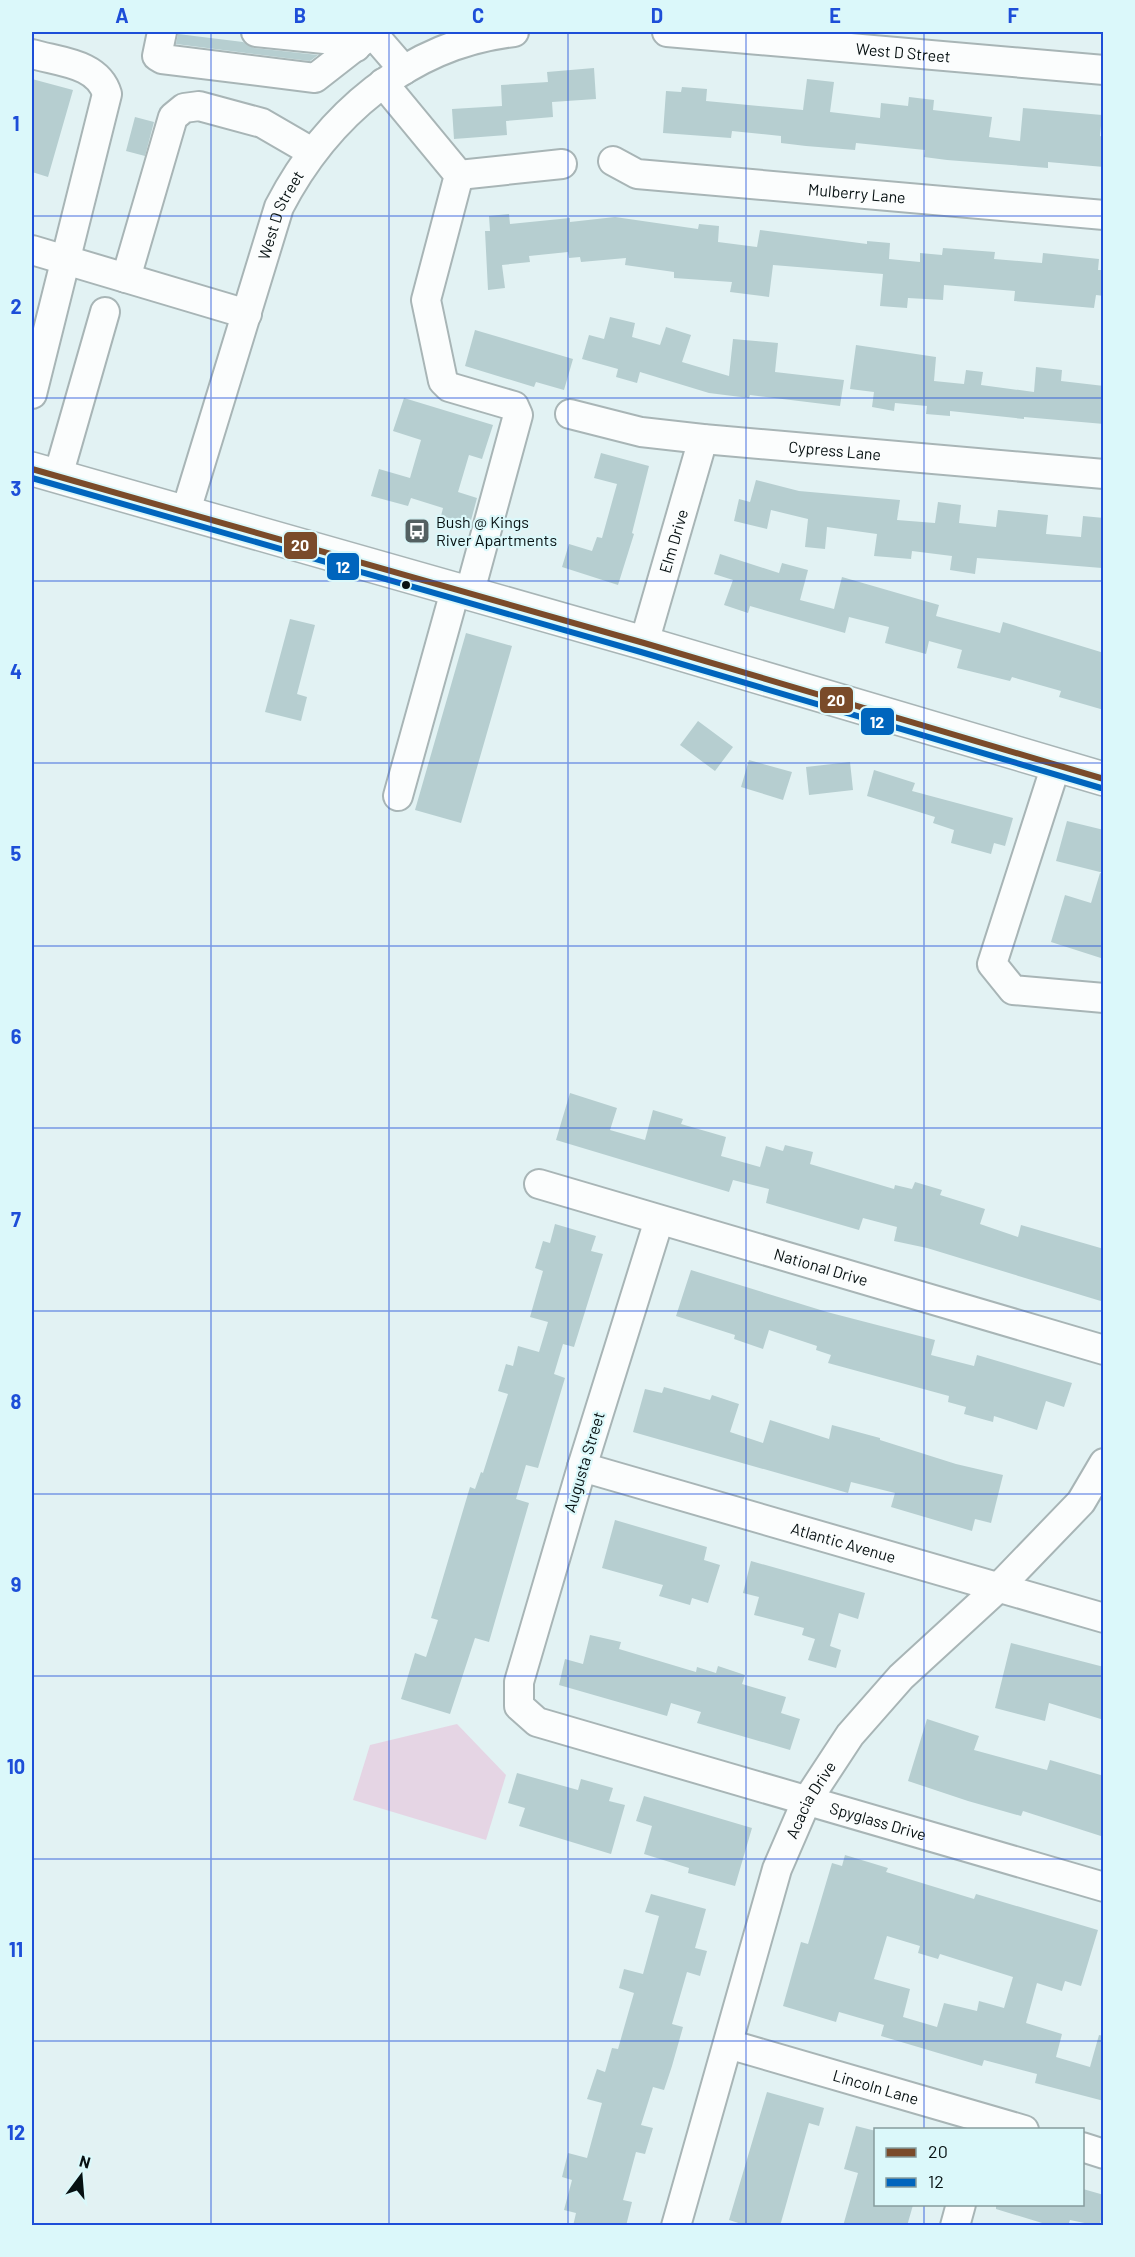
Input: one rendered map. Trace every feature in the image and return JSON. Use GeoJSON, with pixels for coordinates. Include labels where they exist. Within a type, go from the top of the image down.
{"type":"FeatureCollection","features":[{"type":"Feature","properties":{"kind":"main road"},"geometry":{"type":"LineString","coordinates":[[45,473],[644,643],[1104,778]]}},
{"type":"Feature","properties":{"kind":"street"},"geometry":{"type":"LineString","coordinates":[[162,32],[157,50],[157,56],[162,59],[315,78],[367,37]]}},
{"type":"Feature","properties":{"kind":"street"},"geometry":{"type":"LineString","coordinates":[[256,32],[344,41],[367,37]]}},
{"type":"Feature","properties":{"kind":"street","name":"West D Street"},"geometry":{"type":"LineString","coordinates":[[185,514],[279,207],[312,152],[334,126],[394,76],[463,42],[514,32]]}},
{"type":"Feature","properties":{"kind":"street","name":"West D Street"},"geometry":{"type":"LineString","coordinates":[[667,32],[1104,70]]}},
{"type":"Feature","properties":{"kind":"street"},"geometry":{"type":"LineString","coordinates":[[367,37],[459,175],[426,300],[443,381],[449,387],[514,406],[518,416],[398,796]]}},
{"type":"Feature","properties":{"kind":"street"},"geometry":{"type":"LineString","coordinates":[[32,54],[94,72],[104,82],[107,94],[32,394]]}},
{"type":"Feature","properties":{"kind":"street"},"geometry":{"type":"LineString","coordinates":[[126,278],[172,117],[184,108],[199,106],[262,123],[312,152]]}},
{"type":"Feature","properties":{"kind":"street","name":"Mulberry Lane"},"geometry":{"type":"LineString","coordinates":[[613,161],[637,174],[1104,215]]}},
{"type":"Feature","properties":{"kind":"street"},"geometry":{"type":"LineString","coordinates":[[459,175],[562,164]]}},
{"type":"Feature","properties":{"kind":"street"},"geometry":{"type":"LineString","coordinates":[[32,250],[247,314]]}},
{"type":"Feature","properties":{"kind":"street"},"geometry":{"type":"LineString","coordinates":[[45,473],[105,312]]}},
{"type":"Feature","properties":{"kind":"street","name":"Cypress Lane"},"geometry":{"type":"LineString","coordinates":[[570,414],[641,432],[703,439],[1104,474]]}},
{"type":"Feature","properties":{"kind":"street","name":"Elm Drive"},"geometry":{"type":"LineString","coordinates":[[644,643],[703,439]]}},
{"type":"Feature","properties":{"kind":"street"},"geometry":{"type":"LineString","coordinates":[[1056,765],[992,964],[1013,990],[1104,998]]}},
{"type":"Feature","properties":{"kind":"street","name":"National Drive"},"geometry":{"type":"LineString","coordinates":[[539,1184],[1104,1350]]}},
{"type":"Feature","properties":{"kind":"street","name":"Augusta Street"},"geometry":{"type":"LineString","coordinates":[[519,1706],[519,1682],[582,1467],[659,1220]]}},
{"type":"Feature","properties":{"kind":"street","name":"Acacia Drive"},"geometry":{"type":"LineString","coordinates":[[676,2226],[777,1869],[807,1802],[850,1735],[901,1677],[998,1588],[1080,1502],[1104,1463]]}},
{"type":"Feature","properties":{"kind":"street","name":"Atlantic Avenue"},"geometry":{"type":"LineString","coordinates":[[582,1467],[1104,1618]]}},
{"type":"Feature","properties":{"kind":"street","name":"Spyglass Drive"},"geometry":{"type":"LineString","coordinates":[[519,1706],[537,1722],[1104,1887]]}},
{"type":"Feature","properties":{"kind":"street","name":"Lincoln Lane"},"geometry":{"type":"LineString","coordinates":[[728,2044],[985,2124],[1011,2128]]}},
{"type":"Feature","properties":{"kind":"street"},"geometry":{"type":"LineString","coordinates":[[1084,2147],[1104,2154]]}},
{"type":"Feature","properties":{"kind":"street"},"geometry":{"type":"LineString","coordinates":[[955,2226],[961,2206]]}},
{"type":"Feature","properties":{"kind":"shaded area"},"geometry":{"type":"Polygon","coordinates":[[[457,1724],[506,1775],[486,1840],[353,1800],[370,1745],[457,1724]]]}},
{"type":"Feature","properties":{"kind":"building"},"geometry":{"type":"Polygon","coordinates":[[[178,34],[243,42],[254,48],[318,55],[310,61],[176,44],[178,34]]]}},
{"type":"Feature","properties":{"kind":"building"},"geometry":{"type":"Polygon","coordinates":[[[594,68],[596,99],[552,102],[553,117],[506,121],[507,135],[454,139],[452,109],[502,106],[501,85],[548,82],[547,72],[594,68]]]}},
{"type":"Feature","properties":{"kind":"building"},"geometry":{"type":"Polygon","coordinates":[[[32,79],[73,90],[48,177],[32,172],[32,79]]]}},
{"type":"Feature","properties":{"kind":"building"},"geometry":{"type":"Polygon","coordinates":[[[807,79],[834,82],[830,112],[880,118],[881,103],[908,106],[909,97],[934,100],[933,110],[992,117],[989,137],[1020,141],[1023,108],[1102,115],[1100,136],[1104,137],[1104,167],[1048,162],[1048,168],[947,160],[924,157],[925,150],[856,143],[855,150],[806,146],[781,143],[781,136],[732,131],[731,138],[663,133],[666,91],[681,92],[682,87],[707,89],[706,101],[803,110],[807,79]]]}},
{"type":"Feature","properties":{"kind":"building"},"geometry":{"type":"Polygon","coordinates":[[[135,117],[154,122],[145,156],[126,151],[135,117]]]}},
{"type":"Feature","properties":{"kind":"building"},"geometry":{"type":"Polygon","coordinates":[[[509,214],[510,224],[570,218],[570,222],[615,217],[698,229],[699,224],[719,226],[718,242],[757,247],[760,230],[867,244],[867,241],[890,243],[889,259],[920,262],[920,253],[942,255],[943,248],[995,252],[994,259],[1042,263],[1043,253],[1099,259],[1098,270],[1104,270],[1104,296],[1096,295],[1094,308],[1014,301],[1015,291],[944,285],[943,300],[908,298],[907,308],[880,306],[883,274],[773,265],[769,297],[730,292],[732,282],[674,278],[674,272],[625,265],[626,258],[581,262],[580,257],[569,258],[568,252],[529,256],[530,262],[502,265],[505,288],[488,290],[485,231],[490,231],[489,216],[509,214]]]}},
{"type":"Feature","properties":{"kind":"building"},"geometry":{"type":"Polygon","coordinates":[[[610,317],[635,323],[632,337],[660,345],[666,327],[691,335],[682,362],[729,376],[733,339],[778,343],[775,372],[844,380],[840,406],[750,395],[749,398],[709,393],[640,372],[637,383],[616,377],[618,369],[582,359],[589,335],[604,339],[610,317]]]}},
{"type":"Feature","properties":{"kind":"building"},"geometry":{"type":"Polygon","coordinates":[[[475,330],[573,359],[564,390],[536,382],[534,387],[465,366],[475,330]]]}},
{"type":"Feature","properties":{"kind":"building"},"geometry":{"type":"Polygon","coordinates":[[[856,345],[936,357],[934,381],[964,384],[966,370],[983,372],[981,385],[1034,392],[1036,367],[1062,370],[1061,381],[1104,386],[1104,424],[950,411],[950,416],[926,414],[927,406],[895,403],[894,411],[872,407],[874,392],[850,389],[856,345]]]}},
{"type":"Feature","properties":{"kind":"building"},"geometry":{"type":"Polygon","coordinates":[[[404,398],[493,425],[482,459],[469,455],[458,492],[477,498],[470,524],[441,516],[443,508],[411,498],[408,506],[371,496],[379,469],[410,478],[421,440],[393,431],[404,398]]]}},
{"type":"Feature","properties":{"kind":"building"},"geometry":{"type":"Polygon","coordinates":[[[601,453],[649,466],[632,533],[634,534],[618,585],[562,567],[569,544],[592,551],[597,537],[602,538],[617,484],[594,478],[601,453]]]}},
{"type":"Feature","properties":{"kind":"building"},"geometry":{"type":"Polygon","coordinates":[[[756,480],[799,491],[900,500],[897,520],[935,523],[938,502],[961,505],[959,523],[996,527],[998,510],[1048,515],[1046,534],[1081,537],[1083,516],[1104,518],[1102,568],[977,558],[975,574],[950,570],[952,556],[912,551],[911,559],[874,556],[877,534],[827,527],[825,549],[805,547],[808,519],[771,510],[767,529],[734,521],[739,499],[750,502],[756,480]]]}},
{"type":"Feature","properties":{"kind":"building"},"geometry":{"type":"Polygon","coordinates":[[[720,554],[779,573],[782,563],[808,570],[800,600],[834,609],[842,577],[939,605],[936,616],[1000,633],[1003,622],[1104,653],[1104,710],[1059,697],[1061,691],[1012,677],[1010,681],[957,668],[962,650],[929,641],[926,654],[885,643],[889,627],[849,617],[845,633],[750,606],[748,613],[724,605],[733,580],[714,574],[720,554]]]}},
{"type":"Feature","properties":{"kind":"building"},"geometry":{"type":"Polygon","coordinates":[[[290,619],[315,625],[297,694],[307,697],[301,721],[265,712],[290,619]]]}},
{"type":"Feature","properties":{"kind":"building"},"geometry":{"type":"Polygon","coordinates":[[[466,633],[512,646],[461,823],[415,810],[466,633]]]}},
{"type":"Feature","properties":{"kind":"building"},"geometry":{"type":"Polygon","coordinates":[[[698,721],[733,747],[715,771],[680,745],[698,721]]]}},
{"type":"Feature","properties":{"kind":"building"},"geometry":{"type":"Polygon","coordinates":[[[749,760],[792,772],[783,800],[741,787],[749,760]]]}},
{"type":"Feature","properties":{"kind":"building"},"geometry":{"type":"Polygon","coordinates":[[[850,762],[853,790],[809,795],[806,767],[850,762]]]}},
{"type":"Feature","properties":{"kind":"building"},"geometry":{"type":"Polygon","coordinates":[[[874,770],[915,783],[912,791],[1013,818],[1005,846],[994,843],[991,854],[951,843],[954,830],[933,823],[935,817],[867,796],[874,770]]]}},
{"type":"Feature","properties":{"kind":"building"},"geometry":{"type":"Polygon","coordinates":[[[1067,821],[1104,830],[1104,873],[1056,861],[1067,821]]]}},
{"type":"Feature","properties":{"kind":"building"},"geometry":{"type":"Polygon","coordinates":[[[1100,873],[1104,874],[1104,959],[1051,942],[1065,895],[1091,903],[1100,873]]]}},
{"type":"Feature","properties":{"kind":"building"},"geometry":{"type":"Polygon","coordinates":[[[570,1093],[617,1108],[610,1130],[645,1140],[653,1110],[683,1119],[681,1124],[726,1137],[721,1156],[760,1167],[766,1146],[783,1151],[785,1145],[813,1152],[810,1164],[894,1189],[895,1185],[912,1189],[915,1182],[942,1190],[940,1195],[985,1209],[980,1224],[1018,1237],[1021,1225],[1104,1249],[1104,1302],[927,1248],[894,1241],[897,1227],[863,1218],[859,1230],[766,1203],[769,1189],[733,1180],[729,1192],[556,1140],[570,1093]]]}},
{"type":"Feature","properties":{"kind":"building"},"geometry":{"type":"Polygon","coordinates":[[[555,1224],[596,1236],[591,1251],[603,1254],[574,1347],[563,1344],[554,1374],[565,1378],[538,1468],[526,1465],[516,1499],[529,1503],[489,1642],[475,1638],[450,1714],[401,1699],[415,1653],[426,1657],[438,1620],[431,1618],[470,1487],[475,1489],[481,1472],[483,1473],[508,1394],[498,1391],[506,1364],[513,1366],[518,1346],[539,1352],[548,1322],[530,1317],[543,1271],[535,1268],[543,1241],[550,1243],[555,1224]]]}},
{"type":"Feature","properties":{"kind":"building"},"geometry":{"type":"Polygon","coordinates":[[[691,1270],[827,1312],[935,1340],[931,1355],[974,1366],[977,1355],[1072,1383],[1064,1407],[1046,1401],[1037,1430],[994,1416],[993,1422],[964,1414],[966,1407],[948,1402],[949,1396],[828,1363],[831,1355],[816,1350],[817,1346],[769,1330],[763,1349],[734,1339],[735,1335],[676,1316],[691,1270]]]}},
{"type":"Feature","properties":{"kind":"building"},"geometry":{"type":"Polygon","coordinates":[[[664,1387],[710,1400],[712,1395],[739,1404],[730,1432],[763,1443],[770,1420],[829,1439],[832,1425],[880,1438],[880,1440],[956,1464],[1003,1475],[991,1523],[975,1519],[972,1531],[891,1507],[895,1493],[851,1482],[848,1493],[633,1432],[645,1389],[662,1393],[664,1387]]]}},
{"type":"Feature","properties":{"kind":"building"},"geometry":{"type":"Polygon","coordinates":[[[615,1520],[707,1547],[704,1560],[720,1565],[708,1603],[692,1598],[690,1605],[659,1596],[663,1585],[602,1568],[615,1520]]]}},
{"type":"Feature","properties":{"kind":"building"},"geometry":{"type":"Polygon","coordinates":[[[751,1561],[865,1593],[858,1619],[839,1613],[830,1646],[841,1650],[836,1668],[808,1660],[815,1639],[802,1635],[804,1628],[754,1615],[759,1597],[743,1593],[751,1561]]]}},
{"type":"Feature","properties":{"kind":"building"},"geometry":{"type":"Polygon","coordinates":[[[590,1635],[621,1642],[619,1649],[696,1672],[697,1667],[716,1673],[718,1666],[745,1675],[742,1684],[786,1697],[781,1713],[800,1719],[790,1750],[697,1723],[701,1712],[671,1703],[667,1716],[559,1685],[565,1659],[583,1664],[590,1635]]]}},
{"type":"Feature","properties":{"kind":"building"},"geometry":{"type":"Polygon","coordinates":[[[1011,1643],[1104,1667],[1104,1720],[1049,1703],[1045,1721],[995,1708],[1011,1643]]]}},
{"type":"Feature","properties":{"kind":"building"},"geometry":{"type":"Polygon","coordinates":[[[927,1719],[979,1736],[974,1750],[1047,1770],[1050,1760],[1104,1776],[1104,1837],[1023,1811],[1021,1816],[968,1801],[908,1781],[927,1719]]]}},
{"type":"Feature","properties":{"kind":"building"},"geometry":{"type":"Polygon","coordinates":[[[517,1773],[578,1790],[581,1779],[613,1788],[609,1801],[625,1805],[611,1854],[519,1826],[525,1808],[508,1803],[517,1773]]]}},
{"type":"Feature","properties":{"kind":"building"},"geometry":{"type":"Polygon","coordinates":[[[644,1796],[752,1828],[735,1886],[688,1873],[689,1868],[644,1854],[652,1826],[636,1821],[644,1796]]]}},
{"type":"Feature","properties":{"kind":"building"},"geometry":{"type":"Polygon","coordinates":[[[845,1855],[888,1868],[886,1872],[974,1899],[976,1894],[1098,1930],[1081,1986],[1065,1981],[1062,1991],[1037,1983],[1026,2023],[1062,2034],[1056,2057],[1090,2067],[1099,2035],[1104,2036],[1104,2101],[1035,2083],[1037,2074],[984,2060],[982,2066],[881,2036],[884,2025],[839,2012],[836,2022],[783,2006],[801,1942],[808,1944],[832,1863],[842,1866],[845,1855]],[[887,1936],[874,1979],[910,1989],[903,2017],[937,2027],[944,2003],[977,2011],[979,2001],[1004,2008],[1013,1977],[940,1954],[938,1959],[918,1953],[920,1946],[887,1936]]]}},
{"type":"Feature","properties":{"kind":"building"},"geometry":{"type":"Polygon","coordinates":[[[651,1894],[706,1909],[695,1948],[707,1951],[700,1976],[687,1972],[672,2024],[683,2027],[672,2066],[664,2090],[653,2087],[641,2125],[653,2128],[645,2154],[636,2152],[623,2200],[632,2202],[626,2226],[573,2226],[576,2213],[564,2210],[572,2180],[562,2177],[568,2153],[587,2158],[602,2103],[587,2099],[597,2069],[605,2072],[612,2048],[618,2049],[634,1993],[619,1988],[624,1969],[643,1974],[659,1916],[645,1912],[651,1894]]]}},
{"type":"Feature","properties":{"kind":"building"},"geometry":{"type":"Polygon","coordinates":[[[767,2092],[824,2108],[819,2126],[809,2123],[780,2226],[748,2226],[729,2220],[767,2092]]]}},
{"type":"Feature","properties":{"kind":"building"},"geometry":{"type":"Polygon","coordinates":[[[856,2126],[874,2130],[874,2206],[913,2206],[907,2226],[843,2226],[858,2173],[844,2169],[856,2126]]]}},
{"type":"Feature","properties":{"kind":"building"},"geometry":{"type":"Polygon","coordinates":[[[1084,2189],[1104,2195],[1104,2210],[1099,2226],[1070,2220],[1068,2226],[1052,2226],[996,2209],[996,2206],[1084,2206],[1084,2189]]]}},
{"type":"Feature","properties":{"kind":"transit line","name":"20"},"geometry":{"type":"LineString","coordinates":[[32,469],[644,643],[1104,779]]}},
{"type":"Feature","properties":{"kind":"transit line","name":"12"},"geometry":{"type":"LineString","coordinates":[[32,478],[641,652],[1101,788]]}},
{"type":"Feature","properties":{"kind":"place","name":"Bush @ Kings River Apartments"},"geometry":{"type":"Point","coordinates":[417,531]}}]}
